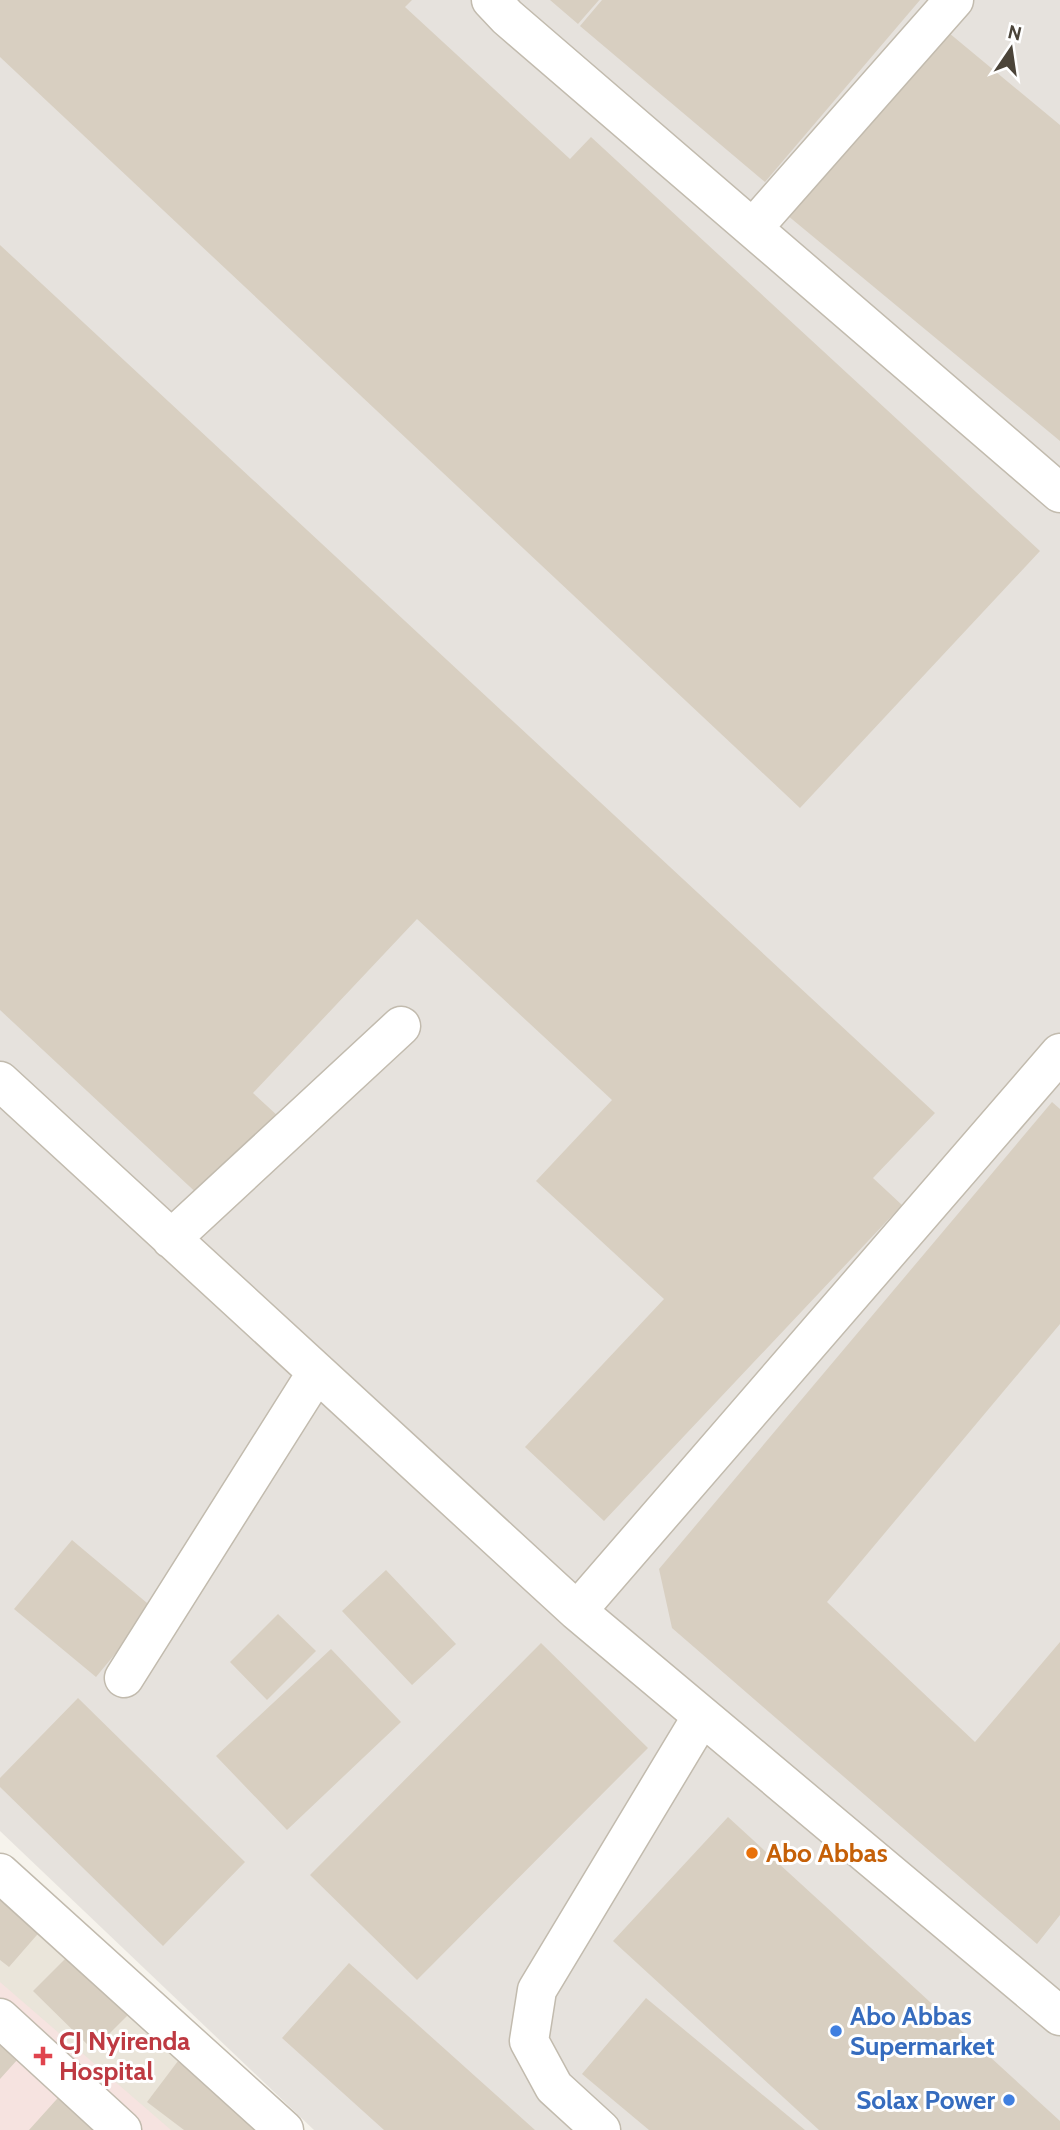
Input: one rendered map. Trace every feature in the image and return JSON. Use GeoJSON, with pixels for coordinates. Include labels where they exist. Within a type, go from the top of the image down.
{"type":"FeatureCollection","features":[{"type":"Feature","properties":{"kind":"street"},"geometry":{"type":"LineString","coordinates":[[491,0],[1060,493]]}},
{"type":"Feature","properties":{"kind":"street"},"geometry":{"type":"LineString","coordinates":[[753,228],[954,0]]}},
{"type":"Feature","properties":{"kind":"street"},"geometry":{"type":"LineString","coordinates":[[171,1238],[401,1026]]}},
{"type":"Feature","properties":{"kind":"street"},"geometry":{"type":"LineString","coordinates":[[577,1611],[1060,1053]]}},
{"type":"Feature","properties":{"kind":"street"},"geometry":{"type":"LineString","coordinates":[[0,1081],[577,1611],[1060,2016]]}},
{"type":"Feature","properties":{"kind":"street"},"geometry":{"type":"LineString","coordinates":[[124,1678],[317,1373]]}},
{"type":"Feature","properties":{"kind":"street"},"geometry":{"type":"LineString","coordinates":[[601,2130],[554,2087],[529,2041],[537,1990],[702,1716]]}},
{"type":"Feature","properties":{"kind":"street"},"geometry":{"type":"LineString","coordinates":[[0,1872],[284,2130]]}},
{"type":"Feature","properties":{"kind":"street"},"geometry":{"type":"LineString","coordinates":[[0,2018],[122,2130]]}},
{"type":"Feature","properties":{"kind":"shaded area"},"geometry":{"type":"Polygon","coordinates":[[[0,0],[1060,0],[1060,2130],[314,2130],[0,1831],[0,0]]]}},
{"type":"Feature","properties":{"kind":"shaded area"},"geometry":{"type":"Polygon","coordinates":[[[0,1861],[293,2130],[0,2130],[0,1861]]]}},
{"type":"Feature","properties":{"kind":"shaded area","name":"CJ Nyirenda Hospital"},"geometry":{"type":"Polygon","coordinates":[[[0,1982],[171,2130],[0,2130],[0,1982]]]}},
{"type":"Feature","properties":{"kind":"building"},"geometry":{"type":"Polygon","coordinates":[[[0,0],[412,0],[405,7],[570,159],[591,137],[1040,551],[800,808],[0,57],[0,0]]]}},
{"type":"Feature","properties":{"kind":"building"},"geometry":{"type":"Polygon","coordinates":[[[550,0],[599,0],[578,24],[550,0]]]}},
{"type":"Feature","properties":{"kind":"building"},"geometry":{"type":"Polygon","coordinates":[[[602,0],[920,0],[765,182],[580,26],[602,0]]]}},
{"type":"Feature","properties":{"kind":"building"},"geometry":{"type":"Polygon","coordinates":[[[943,28],[1060,125],[1060,441],[787,215],[943,28]]]}},
{"type":"Feature","properties":{"kind":"building"},"geometry":{"type":"Polygon","coordinates":[[[0,245],[935,1113],[873,1178],[902,1205],[604,1521],[525,1447],[664,1299],[536,1181],[612,1100],[417,919],[253,1093],[279,1117],[203,1199],[0,1010],[0,245]]]}},
{"type":"Feature","properties":{"kind":"building"},"geometry":{"type":"Polygon","coordinates":[[[1052,1102],[1060,1109],[1060,1324],[827,1602],[975,1742],[1060,1642],[1060,1915],[1037,1944],[672,1628],[659,1569],[1052,1102]]]}},
{"type":"Feature","properties":{"kind":"building"},"geometry":{"type":"Polygon","coordinates":[[[72,1540],[153,1608],[96,1677],[14,1609],[72,1540]]]}},
{"type":"Feature","properties":{"kind":"building"},"geometry":{"type":"Polygon","coordinates":[[[386,1570],[456,1644],[412,1685],[342,1611],[386,1570]]]}},
{"type":"Feature","properties":{"kind":"building"},"geometry":{"type":"Polygon","coordinates":[[[278,1614],[316,1651],[267,1700],[230,1662],[278,1614]]]}},
{"type":"Feature","properties":{"kind":"building"},"geometry":{"type":"Polygon","coordinates":[[[541,1643],[648,1748],[417,1980],[310,1875],[541,1643]]]}},
{"type":"Feature","properties":{"kind":"building"},"geometry":{"type":"Polygon","coordinates":[[[331,1649],[401,1722],[287,1830],[216,1756],[331,1649]]]}},
{"type":"Feature","properties":{"kind":"building"},"geometry":{"type":"Polygon","coordinates":[[[78,1698],[245,1862],[163,1946],[0,1787],[0,1778],[78,1698]]]}},
{"type":"Feature","properties":{"kind":"building","name":"Abo Abbas Supermarket"},"geometry":{"type":"Polygon","coordinates":[[[728,1817],[1060,2121],[1060,2130],[819,2130],[613,1941],[728,1817]]]}},
{"type":"Feature","properties":{"kind":"building"},"geometry":{"type":"Polygon","coordinates":[[[0,1877],[50,1920],[9,1967],[0,1960],[0,1877]]]}},
{"type":"Feature","properties":{"kind":"building"},"geometry":{"type":"Polygon","coordinates":[[[75,1949],[135,2008],[93,2050],[33,1991],[75,1949]]]}},
{"type":"Feature","properties":{"kind":"building"},"geometry":{"type":"Polygon","coordinates":[[[349,1963],[535,2130],[384,2130],[282,2038],[349,1963]]]}},
{"type":"Feature","properties":{"kind":"building"},"geometry":{"type":"Polygon","coordinates":[[[646,1998],[805,2130],[649,2130],[582,2074],[646,1998]]]}},
{"type":"Feature","properties":{"kind":"building"},"geometry":{"type":"Polygon","coordinates":[[[0,2044],[18,2059],[0,2079],[0,2044]]]}},
{"type":"Feature","properties":{"kind":"building"},"geometry":{"type":"Polygon","coordinates":[[[178,2061],[261,2123],[256,2130],[184,2130],[147,2102],[178,2061]]]}},
{"type":"Feature","properties":{"kind":"building"},"geometry":{"type":"Polygon","coordinates":[[[65,2090],[110,2130],[29,2130],[65,2090]]]}},
{"type":"Feature","properties":{"kind":"place","name":"Abo Abbas"},"geometry":{"type":"Point","coordinates":[752,1853]}},
{"type":"Feature","properties":{"kind":"place","name":"Abo Abbas Supermarket"},"geometry":{"type":"Point","coordinates":[836,2031]}},
{"type":"Feature","properties":{"kind":"place","name":"CJ Nyirenda Hospital"},"geometry":{"type":"Point","coordinates":[43,2056]}},
{"type":"Feature","properties":{"kind":"place","name":"Solax Power"},"geometry":{"type":"Point","coordinates":[1009,2100]}}]}
